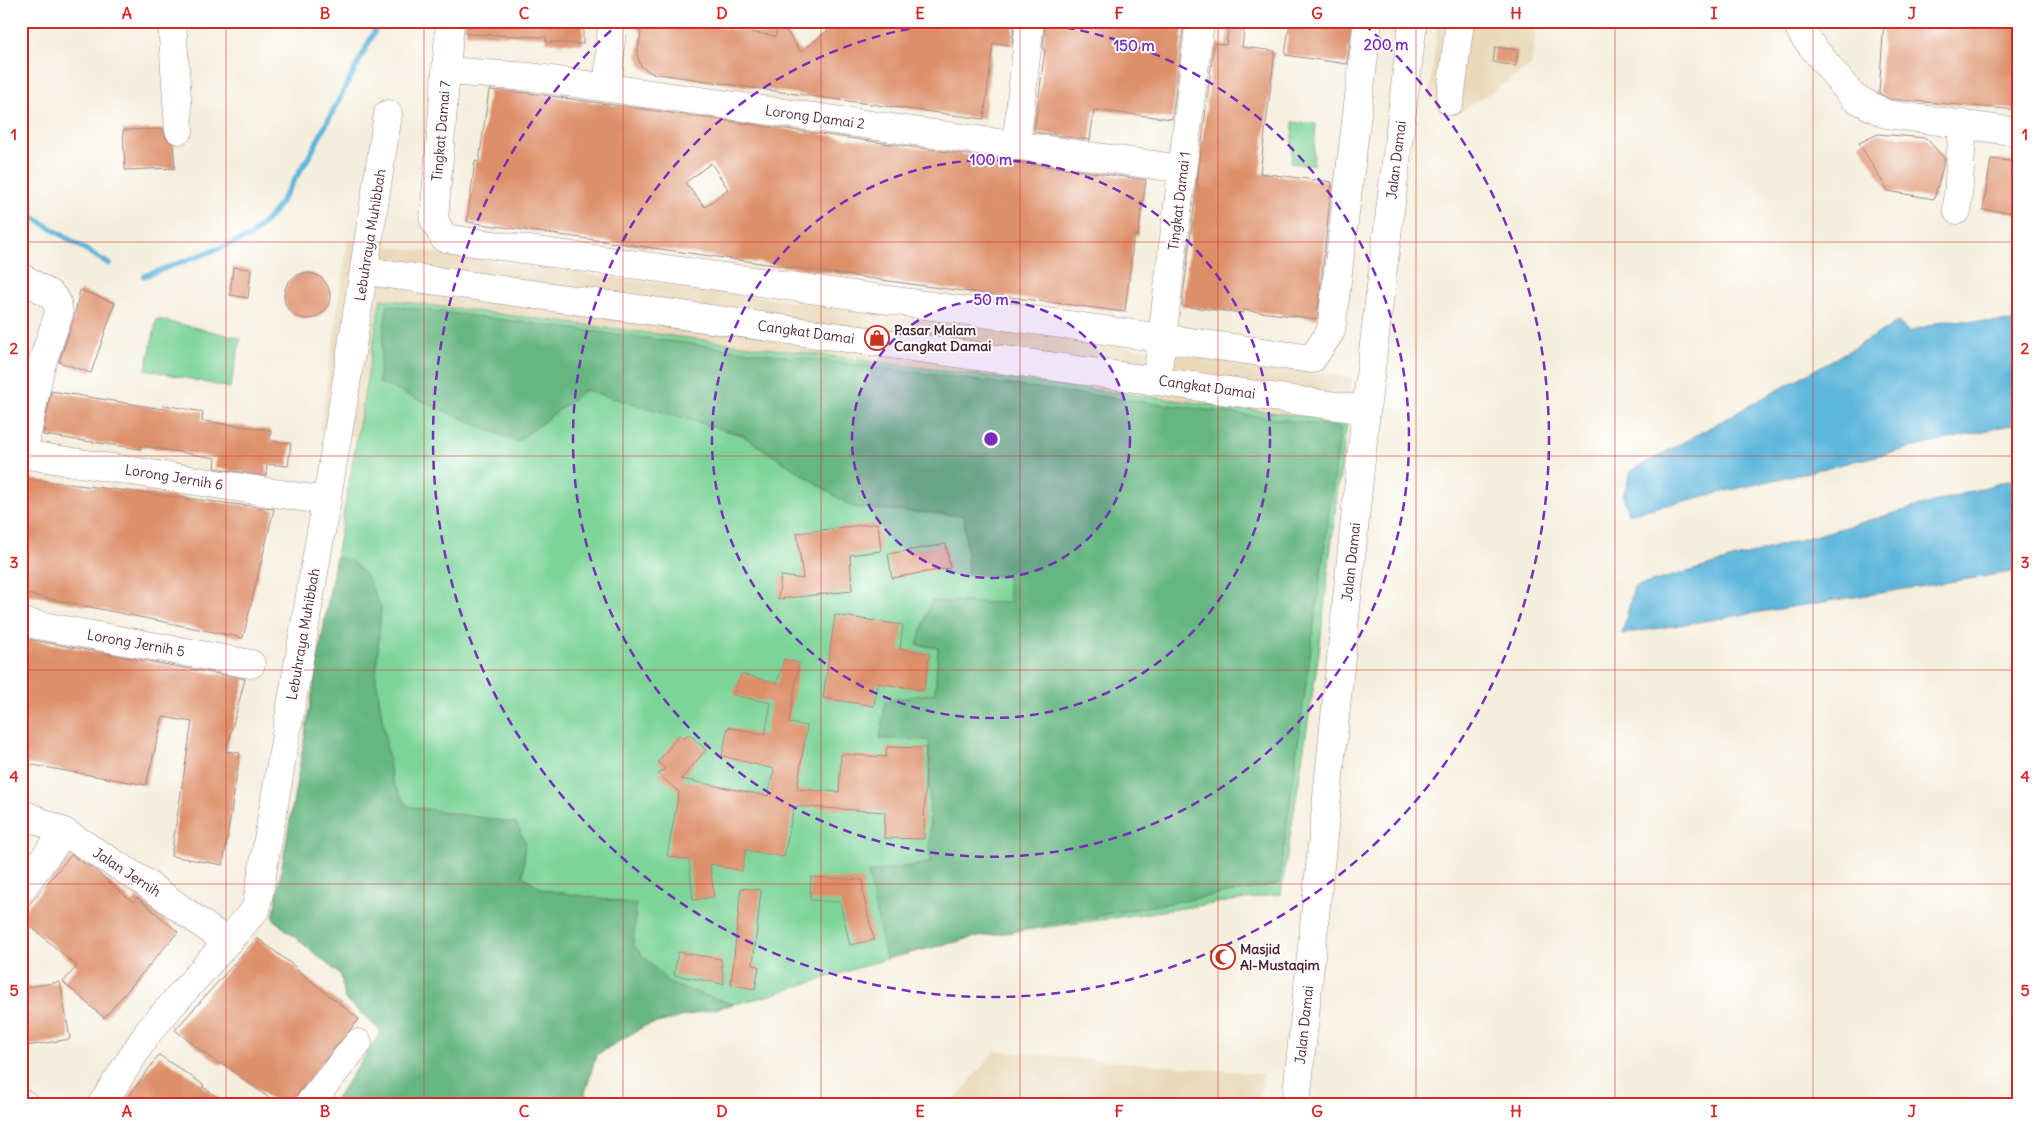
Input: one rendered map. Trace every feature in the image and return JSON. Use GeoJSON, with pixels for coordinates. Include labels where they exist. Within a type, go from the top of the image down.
{"type":"FeatureCollection","features":[{"type":"Feature","properties":{"kind":"street"},"geometry":{"type":"LineString","coordinates":[[172,21],[179,130]]}},
{"type":"Feature","properties":{"kind":"street","name":"Tingkat Damai 7"},"geometry":{"type":"LineString","coordinates":[[450,21],[434,220],[444,238],[1162,338]]}},
{"type":"Feature","properties":{"kind":"street"},"geometry":{"type":"LineString","coordinates":[[608,88],[612,21]]}},
{"type":"Feature","properties":{"kind":"street"},"geometry":{"type":"LineString","coordinates":[[1016,146],[1030,21]]}},
{"type":"Feature","properties":{"kind":"street","name":"Tingkat Damai 1"},"geometry":{"type":"LineString","coordinates":[[1157,380],[1200,21]]}},
{"type":"Feature","properties":{"kind":"street"},"geometry":{"type":"LineString","coordinates":[[1162,338],[1312,359],[1331,331],[1368,21]]}},
{"type":"Feature","properties":{"kind":"street","name":"Jalan Damai"},"geometry":{"type":"LineString","coordinates":[[1296,1104],[1366,410],[1412,21]]}},
{"type":"Feature","properties":{"kind":"street"},"geometry":{"type":"LineString","coordinates":[[1450,101],[1460,21]]}},
{"type":"Feature","properties":{"kind":"street"},"geometry":{"type":"LineString","coordinates":[[1796,21],[1802,34],[1853,97],[1886,114],[2018,132]]}},
{"type":"Feature","properties":{"kind":"street","name":"Lorong Damai 2"},"geometry":{"type":"LineString","coordinates":[[446,70],[530,77],[1182,169]]}},
{"type":"Feature","properties":{"kind":"street","name":"Lebuhraya Muhibbah"},"geometry":{"type":"LineString","coordinates":[[102,1104],[149,1031],[256,909],[365,271],[388,114]]}},
{"type":"Feature","properties":{"kind":"street"},"geometry":{"type":"LineString","coordinates":[[1957,210],[1963,124]]}},
{"type":"Feature","properties":{"kind":"street","name":"Cangkat Damai"},"geometry":{"type":"LineString","coordinates":[[365,271],[1366,410]]}},
{"type":"Feature","properties":{"kind":"street"},"geometry":{"type":"LineString","coordinates":[[21,277],[51,295],[57,302],[59,313],[40,369],[22,454]]}},
{"type":"Feature","properties":{"kind":"street","name":"Lorong Jernih 6"},"geometry":{"type":"LineString","coordinates":[[22,454],[326,501]]}},
{"type":"Feature","properties":{"kind":"street","name":"Lorong Jernih 5"},"geometry":{"type":"LineString","coordinates":[[21,622],[251,664]]}},
{"type":"Feature","properties":{"kind":"street","name":"Jalan Jernih"},"geometry":{"type":"LineString","coordinates":[[21,813],[64,832],[144,882],[227,942]]}},
{"type":"Feature","properties":{"kind":"street"},"geometry":{"type":"LineString","coordinates":[[21,889],[64,832]]}},
{"type":"Feature","properties":{"kind":"street"},"geometry":{"type":"LineString","coordinates":[[309,1104],[358,1043]]}},
{"type":"Feature","properties":{"kind":"shaded area"},"geometry":{"type":"Polygon","coordinates":[[[1438,21],[1537,21],[1531,66],[1457,114],[1429,98],[1438,21]]]}},
{"type":"Feature","properties":{"kind":"shaded area","name":"Pasar Malam Cangkat Damai"},"geometry":{"type":"Polygon","coordinates":[[[348,241],[1352,378],[1347,422],[382,299],[357,437],[320,430],[348,241]]]}},
{"type":"Feature","properties":{"kind":"shaded area"},"geometry":{"type":"Polygon","coordinates":[[[995,1051],[1263,1074],[1259,1104],[958,1104],[955,1099],[995,1051]]]}},
{"type":"Feature","properties":{"kind":"green space"},"geometry":{"type":"Polygon","coordinates":[[[1293,122],[1316,124],[1313,165],[1291,163],[1293,122]]]}},
{"type":"Feature","properties":{"kind":"green space"},"geometry":{"type":"Polygon","coordinates":[[[381,299],[1347,422],[1319,652],[1281,894],[971,938],[886,959],[767,996],[644,1026],[596,1055],[585,1093],[590,1104],[333,1104],[381,1031],[345,999],[341,975],[273,919],[381,299]]]}},
{"type":"Feature","properties":{"kind":"green space"},"geometry":{"type":"Polygon","coordinates":[[[387,305],[1341,427],[1279,884],[971,938],[886,959],[868,873],[930,863],[929,740],[880,739],[885,701],[935,693],[938,648],[917,645],[931,601],[1010,603],[1007,577],[968,573],[964,516],[852,507],[742,435],[585,390],[517,442],[378,382],[387,305]]]}},
{"type":"Feature","properties":{"kind":"green space"},"geometry":{"type":"Polygon","coordinates":[[[157,319],[241,338],[230,388],[146,369],[157,319]]]}},
{"type":"Feature","properties":{"kind":"green space"},"geometry":{"type":"Polygon","coordinates":[[[336,557],[352,562],[366,575],[381,607],[376,678],[392,781],[407,806],[516,823],[525,842],[523,876],[544,890],[636,904],[633,945],[670,984],[733,1004],[644,1026],[596,1055],[585,1093],[590,1104],[333,1104],[381,1031],[345,999],[341,975],[273,919],[336,557]]]}},
{"type":"Feature","properties":{"kind":"water"},"geometry":{"type":"Polygon","coordinates":[[[1945,320],[2018,321],[2018,423],[1628,514],[1623,496],[1631,471],[1898,322],[1909,332],[1945,320]]]}},
{"type":"Feature","properties":{"kind":"water"},"geometry":{"type":"Polygon","coordinates":[[[2018,478],[2018,571],[1622,634],[1634,587],[2018,478]]]}},
{"type":"Feature","properties":{"kind":"building"},"geometry":{"type":"Polygon","coordinates":[[[466,21],[583,21],[583,44],[546,42],[546,37],[466,34],[466,21]]]}},
{"type":"Feature","properties":{"kind":"building"},"geometry":{"type":"Polygon","coordinates":[[[631,21],[676,21],[776,36],[777,21],[779,21],[801,52],[839,21],[1014,21],[1012,45],[993,43],[984,119],[651,73],[641,66],[637,55],[641,33],[631,21]]]}},
{"type":"Feature","properties":{"kind":"building"},"geometry":{"type":"Polygon","coordinates":[[[1045,21],[1184,21],[1172,119],[1094,110],[1090,140],[1034,132],[1045,50],[1043,49],[1045,21]]]}},
{"type":"Feature","properties":{"kind":"building"},"geometry":{"type":"Polygon","coordinates":[[[1230,21],[1245,21],[1242,47],[1275,51],[1260,173],[1332,182],[1317,319],[1243,310],[1243,313],[1182,306],[1214,43],[1226,45],[1230,21]]]}},
{"type":"Feature","properties":{"kind":"building"},"geometry":{"type":"Polygon","coordinates":[[[1290,21],[1352,21],[1347,64],[1285,55],[1290,21]]]}},
{"type":"Feature","properties":{"kind":"building"},"geometry":{"type":"Polygon","coordinates":[[[1884,21],[2018,21],[2018,110],[1890,99],[1879,93],[1884,21]]]}},
{"type":"Feature","properties":{"kind":"building"},"geometry":{"type":"Polygon","coordinates":[[[1495,47],[1518,50],[1516,66],[1493,62],[1495,47]]]}},
{"type":"Feature","properties":{"kind":"building"},"geometry":{"type":"Polygon","coordinates":[[[489,90],[529,93],[1146,180],[1138,236],[1134,235],[1125,312],[467,222],[475,161],[479,162],[489,90]],[[711,163],[685,183],[705,207],[728,189],[711,163]]]}},
{"type":"Feature","properties":{"kind":"building"},"geometry":{"type":"Polygon","coordinates":[[[163,129],[166,138],[173,144],[175,168],[125,170],[123,130],[163,129]]]}},
{"type":"Feature","properties":{"kind":"building"},"geometry":{"type":"Polygon","coordinates":[[[1878,134],[1926,138],[1945,159],[1934,199],[1888,191],[1859,143],[1878,134]]]}},
{"type":"Feature","properties":{"kind":"building"},"geometry":{"type":"Polygon","coordinates":[[[1991,159],[2018,162],[2018,213],[1983,210],[1991,159]]]}},
{"type":"Feature","properties":{"kind":"building"},"geometry":{"type":"Polygon","coordinates":[[[233,267],[251,269],[248,298],[230,295],[233,267]]]}},
{"type":"Feature","properties":{"kind":"building"},"geometry":{"type":"Polygon","coordinates":[[[302,273],[312,273],[326,283],[330,296],[326,309],[320,315],[312,319],[302,319],[288,309],[284,301],[284,291],[294,277],[302,273]]]}},
{"type":"Feature","properties":{"kind":"building"},"geometry":{"type":"Polygon","coordinates":[[[80,290],[115,303],[91,373],[59,362],[74,318],[80,290]]]}},
{"type":"Feature","properties":{"kind":"building"},"geometry":{"type":"Polygon","coordinates":[[[51,391],[163,409],[164,405],[203,412],[202,421],[271,430],[270,441],[291,443],[288,466],[267,464],[266,476],[215,468],[216,458],[141,446],[141,449],[43,435],[51,391]]]}},
{"type":"Feature","properties":{"kind":"building"},"geometry":{"type":"Polygon","coordinates":[[[21,478],[274,509],[243,638],[21,593],[21,478]]]}},
{"type":"Feature","properties":{"kind":"building"},"geometry":{"type":"Polygon","coordinates":[[[878,523],[881,551],[850,555],[852,591],[778,599],[781,576],[803,579],[797,533],[878,523]]]}},
{"type":"Feature","properties":{"kind":"building"},"geometry":{"type":"Polygon","coordinates":[[[946,544],[950,568],[892,578],[888,554],[946,544]]]}},
{"type":"Feature","properties":{"kind":"building"},"geometry":{"type":"Polygon","coordinates":[[[835,615],[903,625],[900,649],[930,653],[924,690],[877,683],[874,706],[823,698],[835,615]]]}},
{"type":"Feature","properties":{"kind":"building"},"geometry":{"type":"Polygon","coordinates":[[[21,638],[245,679],[226,751],[240,753],[223,865],[171,856],[192,722],[163,717],[146,785],[21,763],[21,638]]]}},
{"type":"Feature","properties":{"kind":"building"},"geometry":{"type":"Polygon","coordinates":[[[784,659],[799,663],[789,723],[807,726],[797,789],[839,792],[841,754],[886,757],[887,747],[926,748],[924,839],[884,838],[885,812],[794,806],[784,857],[746,850],[742,871],[710,864],[714,897],[693,900],[689,860],[667,856],[679,792],[658,774],[665,769],[658,762],[679,735],[684,739],[689,734],[706,750],[681,779],[768,796],[774,769],[722,756],[728,727],[765,735],[771,703],[733,695],[741,674],[777,683],[784,659]]]}},
{"type":"Feature","properties":{"kind":"building"},"geometry":{"type":"Polygon","coordinates":[[[71,855],[95,870],[133,902],[137,897],[178,932],[104,1018],[63,982],[77,966],[21,918],[21,914],[71,855]]]}},
{"type":"Feature","properties":{"kind":"building"},"geometry":{"type":"Polygon","coordinates":[[[811,877],[863,880],[863,894],[874,940],[850,945],[840,902],[810,900],[811,877]]]}},
{"type":"Feature","properties":{"kind":"building"},"geometry":{"type":"Polygon","coordinates":[[[741,888],[761,890],[753,965],[759,966],[755,989],[731,985],[741,888]]]}},
{"type":"Feature","properties":{"kind":"building"},"geometry":{"type":"Polygon","coordinates":[[[257,938],[359,1019],[289,1104],[277,1104],[222,1063],[220,1065],[175,1030],[257,938]]]}},
{"type":"Feature","properties":{"kind":"building"},"geometry":{"type":"Polygon","coordinates":[[[678,952],[721,959],[724,984],[674,975],[678,952]]]}},
{"type":"Feature","properties":{"kind":"building"},"geometry":{"type":"Polygon","coordinates":[[[60,982],[70,1039],[21,1047],[21,988],[60,982]]]}},
{"type":"Feature","properties":{"kind":"building"},"geometry":{"type":"Polygon","coordinates":[[[159,1055],[204,1085],[203,1087],[227,1104],[123,1104],[159,1055]]]}},
{"type":"Feature","properties":{"kind":"waterway"},"geometry":{"type":"LineString","coordinates":[[144,276],[250,237],[275,211],[310,155],[380,21]]}},
{"type":"Feature","properties":{"kind":"waterway"},"geometry":{"type":"LineString","coordinates":[[21,170],[33,217],[109,264]]}},
{"type":"Feature","properties":{"kind":"place","name":"Pasar Malam Cangkat Damai"},"geometry":{"type":"Point","coordinates":[877,338]}},
{"type":"Feature","properties":{"kind":"place","name":"Masjid Al-Mustaqim"},"geometry":{"type":"Point","coordinates":[1223,957]}}]}
